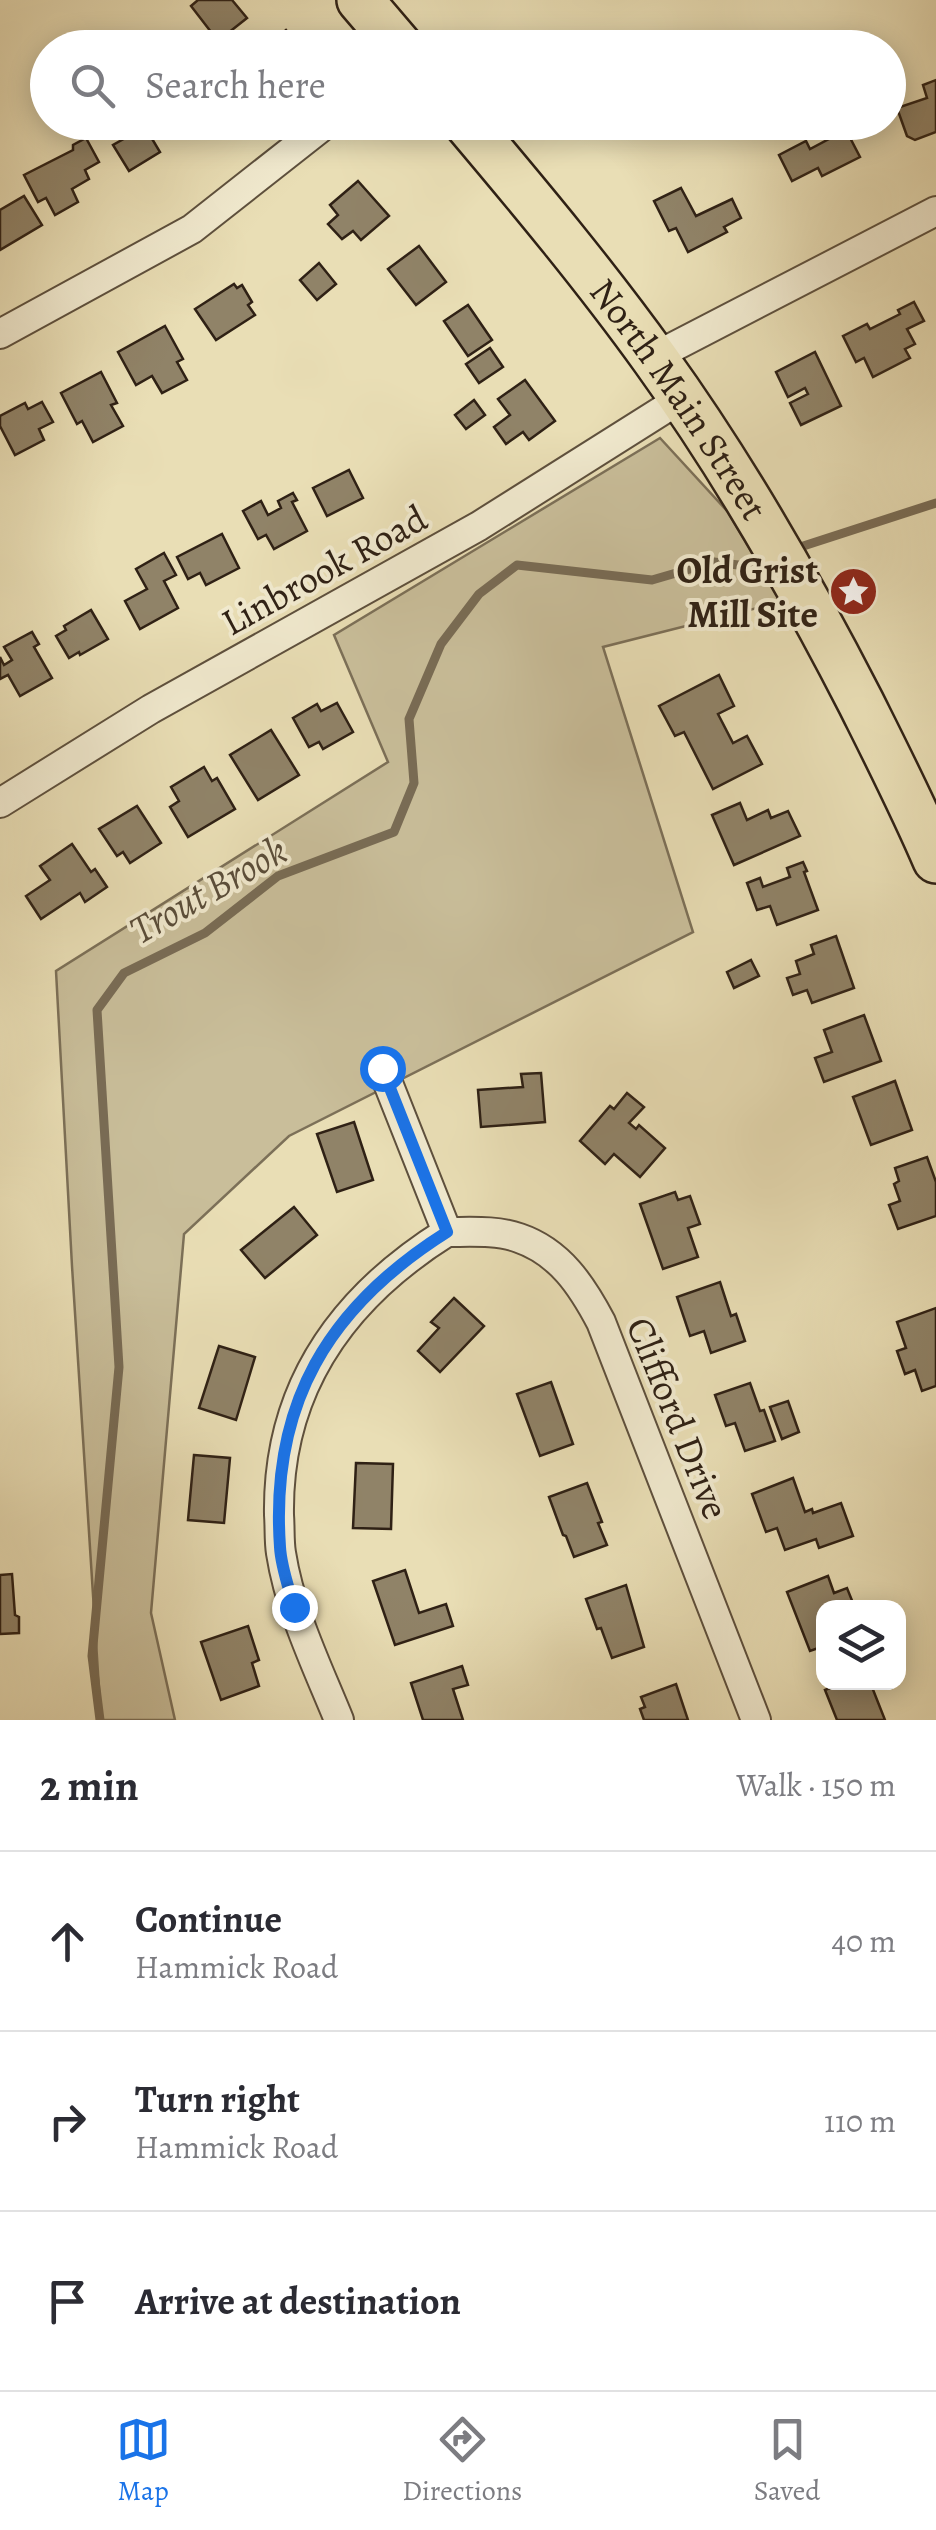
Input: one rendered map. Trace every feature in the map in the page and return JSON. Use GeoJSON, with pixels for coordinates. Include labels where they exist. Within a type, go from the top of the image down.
{"type":"FeatureCollection","features":[{"type":"Feature","properties":{"kind":"main road"},"geometry":{"type":"LineString","coordinates":[[360,0],[386,30]]}},
{"type":"Feature","properties":{"kind":"main road","name":"North Main Street"},"geometry":{"type":"LineString","coordinates":[[481,140],[654,358],[764,525],[815,613],[916,812],[936,860]]}},
{"type":"Feature","properties":{"kind":"street"},"geometry":{"type":"LineString","coordinates":[[0,334],[192,229],[305,140]]}},
{"type":"Feature","properties":{"kind":"street"},"geometry":{"type":"LineString","coordinates":[[654,358],[936,212]]}},
{"type":"Feature","properties":{"kind":"street","name":"Linbrook Road"},"geometry":{"type":"LineString","coordinates":[[0,803],[151,709],[479,526],[682,398]]}},
{"type":"Feature","properties":{"kind":"street"},"geometry":{"type":"LineString","coordinates":[[338,1720],[294,1607],[280,1551],[279,1492],[285,1440],[302,1388],[319,1354],[342,1323],[375,1285],[447,1232],[382,1068]]}},
{"type":"Feature","properties":{"kind":"street","name":"Clifford Drive"},"geometry":{"type":"LineString","coordinates":[[447,1232],[490,1232],[520,1238],[565,1267],[583,1288],[601,1322],[756,1720]]}},
{"type":"Feature","properties":{"kind":"shaded area"},"geometry":{"type":"Polygon","coordinates":[[[660,438],[728,512],[781,602],[603,647],[693,932],[289,1136],[184,1234],[151,1613],[175,1720],[101,1720],[56,971],[388,762],[334,635],[660,438]]]}},
{"type":"Feature","properties":{"kind":"building"},"geometry":{"type":"Polygon","coordinates":[[[198,0],[232,0],[247,18],[232,30],[210,30],[191,6],[198,0]]]}},
{"type":"Feature","properties":{"kind":"building"},"geometry":{"type":"Polygon","coordinates":[[[936,80],[936,132],[915,140],[906,133],[906,105],[927,98],[923,85],[936,80]]]}},
{"type":"Feature","properties":{"kind":"building"},"geometry":{"type":"Polygon","coordinates":[[[87,140],[99,162],[85,170],[89,179],[72,189],[78,202],[55,215],[46,198],[38,202],[24,175],[73,150],[73,145],[87,140]]]}},
{"type":"Feature","properties":{"kind":"building"},"geometry":{"type":"Polygon","coordinates":[[[122,140],[153,140],[160,152],[129,171],[113,145],[122,140]]]}},
{"type":"Feature","properties":{"kind":"building"},"geometry":{"type":"Polygon","coordinates":[[[827,140],[851,140],[860,157],[822,176],[818,168],[792,181],[779,155],[806,141],[810,149],[827,140]]]}},
{"type":"Feature","properties":{"kind":"building"},"geometry":{"type":"Polygon","coordinates":[[[358,181],[389,216],[361,240],[353,231],[342,239],[328,224],[338,215],[330,205],[358,181]]]}},
{"type":"Feature","properties":{"kind":"building"},"geometry":{"type":"Polygon","coordinates":[[[681,188],[696,216],[732,199],[741,218],[724,227],[727,232],[688,252],[676,228],[669,231],[654,201],[681,188]]]}},
{"type":"Feature","properties":{"kind":"building"},"geometry":{"type":"Polygon","coordinates":[[[24,196],[42,225],[0,250],[0,210],[24,196]]]}},
{"type":"Feature","properties":{"kind":"building"},"geometry":{"type":"Polygon","coordinates":[[[419,246],[446,282],[416,305],[388,269],[419,246]]]}},
{"type":"Feature","properties":{"kind":"building"},"geometry":{"type":"Polygon","coordinates":[[[319,263],[336,284],[317,300],[300,280],[319,263]]]}},
{"type":"Feature","properties":{"kind":"building"},"geometry":{"type":"Polygon","coordinates":[[[234,284],[237,288],[242,285],[255,315],[216,340],[195,309],[234,284]]]}},
{"type":"Feature","properties":{"kind":"building"},"geometry":{"type":"Polygon","coordinates":[[[914,302],[924,321],[907,329],[915,344],[905,349],[910,358],[873,377],[864,358],[856,362],[843,336],[867,324],[870,329],[914,302]]]}},
{"type":"Feature","properties":{"kind":"building"},"geometry":{"type":"Polygon","coordinates":[[[468,305],[492,340],[468,356],[444,321],[468,305]]]}},
{"type":"Feature","properties":{"kind":"building"},"geometry":{"type":"Polygon","coordinates":[[[165,326],[183,359],[177,362],[187,380],[162,393],[152,376],[136,385],[118,352],[165,326]]]}},
{"type":"Feature","properties":{"kind":"building"},"geometry":{"type":"Polygon","coordinates":[[[490,348],[503,367],[479,383],[466,364],[490,348]]]}},
{"type":"Feature","properties":{"kind":"building"},"geometry":{"type":"Polygon","coordinates":[[[815,352],[841,406],[801,425],[790,403],[808,394],[805,388],[788,397],[776,372],[815,352]]]}},
{"type":"Feature","properties":{"kind":"building"},"geometry":{"type":"Polygon","coordinates":[[[101,372],[117,403],[111,405],[123,426],[93,442],[82,421],[77,424],[61,393],[101,372]]]}},
{"type":"Feature","properties":{"kind":"building"},"geometry":{"type":"Polygon","coordinates":[[[525,380],[555,421],[529,440],[523,432],[506,444],[494,427],[510,415],[498,399],[525,380]]]}},
{"type":"Feature","properties":{"kind":"building"},"geometry":{"type":"Polygon","coordinates":[[[474,400],[485,415],[466,429],[455,415],[474,400]]]}},
{"type":"Feature","properties":{"kind":"building"},"geometry":{"type":"Polygon","coordinates":[[[42,402],[53,422],[39,429],[44,440],[15,455],[0,426],[0,416],[25,403],[28,409],[42,402]]]}},
{"type":"Feature","properties":{"kind":"building"},"geometry":{"type":"Polygon","coordinates":[[[349,470],[363,498],[327,516],[313,488],[349,470]]]}},
{"type":"Feature","properties":{"kind":"building"},"geometry":{"type":"Polygon","coordinates":[[[293,493],[297,500],[292,502],[307,531],[274,549],[266,535],[258,539],[243,511],[261,501],[268,515],[281,508],[278,501],[293,493]]]}},
{"type":"Feature","properties":{"kind":"building"},"geometry":{"type":"Polygon","coordinates":[[[222,534],[239,568],[206,585],[200,573],[188,579],[177,557],[222,534]]]}},
{"type":"Feature","properties":{"kind":"building"},"geometry":{"type":"Polygon","coordinates":[[[164,553],[176,575],[164,581],[178,608],[140,629],[125,601],[147,589],[136,569],[164,553]]]}},
{"type":"Feature","properties":{"kind":"building"},"geometry":{"type":"Polygon","coordinates":[[[91,610],[108,639],[69,658],[56,636],[66,630],[64,626],[91,610]]]}},
{"type":"Feature","properties":{"kind":"building"},"geometry":{"type":"Polygon","coordinates":[[[32,632],[39,644],[34,647],[52,678],[20,696],[8,675],[0,679],[0,657],[4,665],[12,660],[4,647],[32,632]]]}},
{"type":"Feature","properties":{"kind":"building"},"geometry":{"type":"Polygon","coordinates":[[[719,675],[734,706],[718,714],[733,743],[747,736],[762,764],[713,789],[684,732],[675,736],[659,706],[719,675]]]}},
{"type":"Feature","properties":{"kind":"building"},"geometry":{"type":"Polygon","coordinates":[[[337,703],[353,732],[323,749],[319,742],[309,747],[293,718],[317,704],[321,711],[337,703]]]}},
{"type":"Feature","properties":{"kind":"building"},"geometry":{"type":"Polygon","coordinates":[[[271,730],[299,775],[258,800],[230,755],[271,730]]]}},
{"type":"Feature","properties":{"kind":"building"},"geometry":{"type":"Polygon","coordinates":[[[204,767],[212,781],[217,778],[235,809],[188,837],[170,807],[179,801],[171,787],[204,767]]]}},
{"type":"Feature","properties":{"kind":"building"},"geometry":{"type":"Polygon","coordinates":[[[740,803],[747,820],[768,810],[771,818],[788,811],[800,836],[734,865],[712,815],[740,803]]]}},
{"type":"Feature","properties":{"kind":"building"},"geometry":{"type":"Polygon","coordinates":[[[137,806],[161,843],[130,863],[123,852],[117,856],[99,829],[137,806]]]}},
{"type":"Feature","properties":{"kind":"building"},"geometry":{"type":"Polygon","coordinates":[[[72,844],[107,887],[85,902],[80,893],[41,919],[26,896],[50,880],[40,866],[72,844]]]}},
{"type":"Feature","properties":{"kind":"building"},"geometry":{"type":"Polygon","coordinates":[[[803,862],[818,910],[777,925],[770,906],[757,910],[747,883],[760,878],[763,887],[790,877],[787,868],[803,862]]]}},
{"type":"Feature","properties":{"kind":"building"},"geometry":{"type":"Polygon","coordinates":[[[836,936],[854,988],[812,1003],[807,990],[793,995],[787,978],[800,974],[796,961],[814,954],[811,945],[836,936]]]}},
{"type":"Feature","properties":{"kind":"building"},"geometry":{"type":"Polygon","coordinates":[[[751,960],[759,976],[734,988],[727,972],[751,960]]]}},
{"type":"Feature","properties":{"kind":"building"},"geometry":{"type":"Polygon","coordinates":[[[864,1015],[881,1061],[824,1082],[815,1058],[832,1052],[824,1030],[864,1015]]]}},
{"type":"Feature","properties":{"kind":"building"},"geometry":{"type":"Polygon","coordinates":[[[541,1073],[545,1122],[481,1127],[478,1090],[523,1087],[521,1074],[541,1073]]]}},
{"type":"Feature","properties":{"kind":"building"},"geometry":{"type":"Polygon","coordinates":[[[895,1081],[912,1130],[871,1145],[853,1097],[895,1081]]]}},
{"type":"Feature","properties":{"kind":"building"},"geometry":{"type":"Polygon","coordinates":[[[627,1093],[644,1107],[629,1123],[636,1129],[639,1125],[665,1148],[640,1177],[614,1154],[605,1164],[580,1141],[610,1106],[614,1109],[627,1093]]]}},
{"type":"Feature","properties":{"kind":"building"},"geometry":{"type":"Polygon","coordinates":[[[354,1122],[373,1180],[337,1192],[317,1134],[354,1122]]]}},
{"type":"Feature","properties":{"kind":"building"},"geometry":{"type":"Polygon","coordinates":[[[927,1157],[936,1182],[936,1216],[898,1229],[889,1205],[900,1201],[894,1184],[899,1181],[895,1168],[927,1157]]]}},
{"type":"Feature","properties":{"kind":"building"},"geometry":{"type":"Polygon","coordinates":[[[675,1192],[678,1200],[690,1196],[700,1224],[688,1228],[698,1257],[663,1269],[640,1204],[675,1192]]]}},
{"type":"Feature","properties":{"kind":"building"},"geometry":{"type":"Polygon","coordinates":[[[294,1207],[317,1235],[265,1278],[241,1250],[294,1207]]]}},
{"type":"Feature","properties":{"kind":"building"},"geometry":{"type":"Polygon","coordinates":[[[720,1282],[731,1316],[736,1314],[745,1341],[711,1353],[704,1331],[690,1336],[677,1297],[720,1282]]]}},
{"type":"Feature","properties":{"kind":"building"},"geometry":{"type":"Polygon","coordinates":[[[454,1298],[484,1326],[440,1372],[418,1351],[439,1328],[431,1322],[454,1298]]]}},
{"type":"Feature","properties":{"kind":"building"},"geometry":{"type":"Polygon","coordinates":[[[936,1308],[936,1386],[922,1391],[915,1370],[905,1374],[897,1351],[906,1348],[897,1322],[936,1308]]]}},
{"type":"Feature","properties":{"kind":"building"},"geometry":{"type":"Polygon","coordinates":[[[219,1346],[255,1357],[236,1420],[199,1408],[219,1346]]]}},
{"type":"Feature","properties":{"kind":"building"},"geometry":{"type":"Polygon","coordinates":[[[551,1382],[573,1444],[540,1456],[517,1394],[551,1382]]]}},
{"type":"Feature","properties":{"kind":"building"},"geometry":{"type":"Polygon","coordinates":[[[750,1383],[775,1441],[745,1451],[735,1423],[726,1426],[715,1395],[750,1383]]]}},
{"type":"Feature","properties":{"kind":"building"},"geometry":{"type":"Polygon","coordinates":[[[788,1401],[799,1432],[782,1439],[770,1407],[788,1401]]]}},
{"type":"Feature","properties":{"kind":"building"},"geometry":{"type":"Polygon","coordinates":[[[194,1455],[230,1458],[224,1523],[188,1520],[194,1455]]]}},
{"type":"Feature","properties":{"kind":"building"},"geometry":{"type":"Polygon","coordinates":[[[356,1463],[393,1464],[391,1529],[353,1528],[356,1463]]]}},
{"type":"Feature","properties":{"kind":"building"},"geometry":{"type":"Polygon","coordinates":[[[793,1478],[805,1512],[841,1503],[853,1536],[819,1548],[816,1539],[785,1550],[777,1528],[766,1532],[752,1494],[793,1478]]]}},
{"type":"Feature","properties":{"kind":"building"},"geometry":{"type":"Polygon","coordinates":[[[587,1483],[607,1545],[574,1557],[549,1497],[587,1483]]]}},
{"type":"Feature","properties":{"kind":"building"},"geometry":{"type":"Polygon","coordinates":[[[405,1570],[419,1613],[446,1604],[453,1626],[395,1645],[373,1581],[405,1570]]]}},
{"type":"Feature","properties":{"kind":"building"},"geometry":{"type":"Polygon","coordinates":[[[12,1574],[19,1633],[0,1634],[0,1575],[12,1574]]]}},
{"type":"Feature","properties":{"kind":"building"},"geometry":{"type":"Polygon","coordinates":[[[828,1576],[834,1593],[847,1588],[852,1600],[816,1600],[816,1649],[810,1651],[787,1592],[828,1576]]]}},
{"type":"Feature","properties":{"kind":"building"},"geometry":{"type":"Polygon","coordinates":[[[626,1585],[644,1647],[612,1658],[586,1599],[626,1585]]]}},
{"type":"Feature","properties":{"kind":"building"},"geometry":{"type":"Polygon","coordinates":[[[248,1626],[259,1660],[252,1663],[259,1686],[221,1700],[201,1642],[248,1626]]]}},
{"type":"Feature","properties":{"kind":"building"},"geometry":{"type":"Polygon","coordinates":[[[462,1666],[468,1685],[453,1689],[463,1720],[423,1720],[411,1683],[462,1666]]]}},
{"type":"Feature","properties":{"kind":"building"},"geometry":{"type":"Polygon","coordinates":[[[676,1684],[688,1720],[644,1720],[641,1697],[676,1684]]]}},
{"type":"Feature","properties":{"kind":"building"},"geometry":{"type":"Polygon","coordinates":[[[825,1690],[873,1690],[885,1720],[837,1720],[825,1690]]]}},
{"type":"Feature","properties":{"kind":"waterway","name":"Trout Brook"},"geometry":{"type":"LineString","coordinates":[[791,550],[936,503]]}},
{"type":"Feature","properties":{"kind":"waterway","name":"Trout Brook"},"geometry":{"type":"LineString","coordinates":[[100,1720],[92,1656],[119,1367],[97,1010],[124,973],[205,933],[278,876],[394,832],[414,783],[409,719],[441,644],[479,594],[517,565],[652,580],[714,562],[746,566],[767,559]]}},
{"type":"Feature","properties":{"kind":"place","name":"Old Grist Mill Site"},"geometry":{"type":"Point","coordinates":[853,592]}},
{"type":"Feature","properties":{"kind":"route"},"geometry":{"type":"LineString","coordinates":[[294,1607],[280,1551],[279,1492],[285,1440],[302,1388],[319,1354],[375,1285],[447,1232],[382,1068]]}}]}
